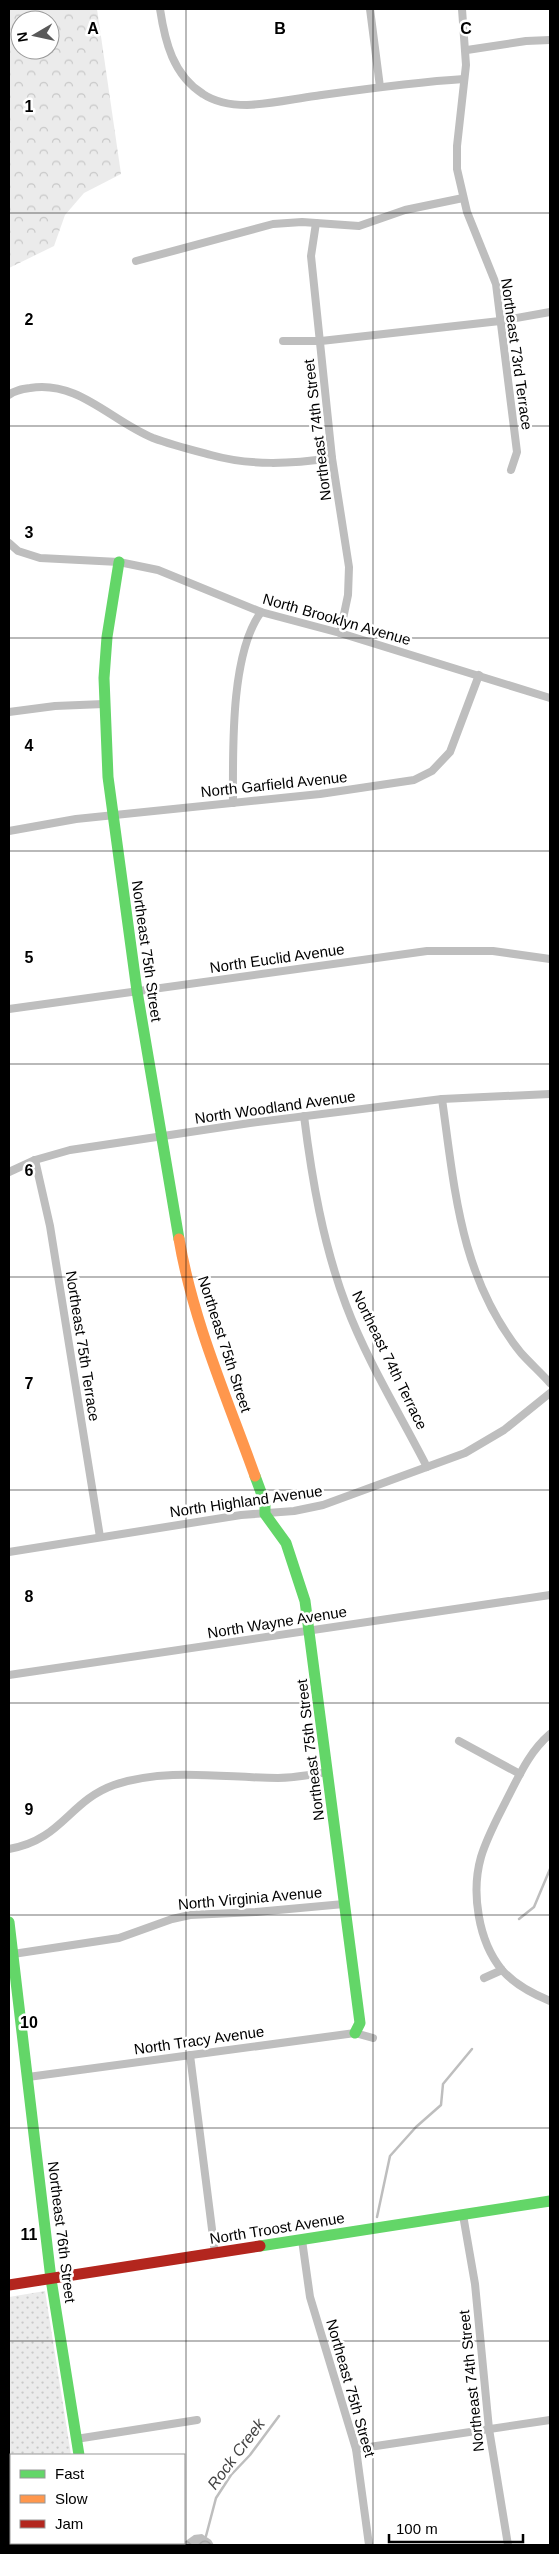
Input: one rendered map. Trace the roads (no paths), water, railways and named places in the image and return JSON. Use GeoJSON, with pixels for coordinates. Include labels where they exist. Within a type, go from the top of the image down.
{"type":"FeatureCollection","features":[{"type":"Feature","properties":{"kind":"street"},"geometry":{"type":"LineString","coordinates":[[160,9],[166,44],[176,66],[188,82],[204,95],[224,103],[246,105],[380,87],[464,79]]}},
{"type":"Feature","properties":{"kind":"street"},"geometry":{"type":"LineString","coordinates":[[370,9],[380,87]]}},
{"type":"Feature","properties":{"kind":"street","name":"Northeast 73rd Terrace"},"geometry":{"type":"LineString","coordinates":[[462,9],[466,50],[456,158],[463,198],[495,279],[517,452],[511,470]]}},
{"type":"Feature","properties":{"kind":"street"},"geometry":{"type":"LineString","coordinates":[[466,50],[526,41],[550,40]]}},
{"type":"Feature","properties":{"kind":"street"},"geometry":{"type":"LineString","coordinates":[[136,261],[274,224],[287,222],[359,226],[405,210],[463,198]]}},
{"type":"Feature","properties":{"kind":"street","name":"Northeast 74th Street"},"geometry":{"type":"LineString","coordinates":[[316,224],[311,256],[332,458],[349,567],[348,596],[340,633]]}},
{"type":"Feature","properties":{"kind":"street"},"geometry":{"type":"LineString","coordinates":[[283,341],[320,341],[500,321],[550,312]]}},
{"type":"Feature","properties":{"kind":"street"},"geometry":{"type":"LineString","coordinates":[[9,382],[11,393],[40,386],[76,393],[114,418],[154,438],[214,456],[268,464],[332,458]]}},
{"type":"Feature","properties":{"kind":"street","name":"North Brooklyn Avenue"},"geometry":{"type":"LineString","coordinates":[[9,543],[18,551],[40,558],[119,562],[158,570],[261,612],[340,633],[550,698]]}},
{"type":"Feature","properties":{"kind":"street","name":"Northeast 75th Street"},"geometry":{"type":"LineString","coordinates":[[119,562],[108,637],[104,704],[113,815],[137,990],[161,1136],[190,1291],[265,1503],[265,1514],[274,1521],[285,1542],[300,1581],[311,1630],[327,1772],[360,2023],[356,2033]]}},
{"type":"Feature","properties":{"kind":"street"},"geometry":{"type":"LineString","coordinates":[[233,803],[234,731],[238,684],[247,645],[261,612]]}},
{"type":"Feature","properties":{"kind":"street","name":"North Garfield Avenue"},"geometry":{"type":"LineString","coordinates":[[9,831],[113,815],[233,803],[407,782],[420,778],[442,762],[450,752],[479,675]]}},
{"type":"Feature","properties":{"kind":"street"},"geometry":{"type":"LineString","coordinates":[[9,712],[55,706],[104,704]]}},
{"type":"Feature","properties":{"kind":"street","name":"North Euclid Avenue"},"geometry":{"type":"LineString","coordinates":[[9,1009],[427,951],[493,951],[550,959]]}},
{"type":"Feature","properties":{"kind":"street","name":"North Woodland Avenue"},"geometry":{"type":"LineString","coordinates":[[9,1172],[35,1160],[70,1150],[161,1136],[442,1099],[550,1094]]}},
{"type":"Feature","properties":{"kind":"street"},"geometry":{"type":"LineString","coordinates":[[442,1099],[457,1204],[462,1230],[474,1271],[487,1298],[510,1337],[550,1383]]}},
{"type":"Feature","properties":{"kind":"street","name":"Northeast 74th Terrace"},"geometry":{"type":"LineString","coordinates":[[304,1116],[318,1202],[336,1278],[358,1334],[427,1467]]}},
{"type":"Feature","properties":{"kind":"street","name":"Northeast 75th Terrace"},"geometry":{"type":"LineString","coordinates":[[35,1160],[50,1226],[100,1537]]}},
{"type":"Feature","properties":{"kind":"street","name":"North Highland Avenue"},"geometry":{"type":"LineString","coordinates":[[9,1552],[241,1515],[265,1514],[323,1505],[427,1467],[485,1442],[523,1417],[550,1393]]}},
{"type":"Feature","properties":{"kind":"street","name":"North Wayne Avenue"},"geometry":{"type":"LineString","coordinates":[[9,1675],[550,1595]]}},
{"type":"Feature","properties":{"kind":"street"},"geometry":{"type":"LineString","coordinates":[[550,1734],[526,1760],[485,1845],[477,1885],[482,1929],[502,1970],[527,1990],[550,2001]]}},
{"type":"Feature","properties":{"kind":"street"},"geometry":{"type":"LineString","coordinates":[[459,1741],[520,1774]]}},
{"type":"Feature","properties":{"kind":"street"},"geometry":{"type":"LineString","coordinates":[[9,1850],[24,1847],[48,1835],[86,1800],[115,1785],[158,1777],[188,1775],[278,1778],[327,1772]]}},
{"type":"Feature","properties":{"kind":"street","name":"North Virginia Avenue"},"geometry":{"type":"LineString","coordinates":[[14,1954],[119,1938],[172,1919],[190,1915],[256,1912],[344,1904]]}},
{"type":"Feature","properties":{"kind":"street","name":"Northeast 76th Street"},"geometry":{"type":"LineString","coordinates":[[9,1922],[51,2279],[79,2454]]}},
{"type":"Feature","properties":{"kind":"street"},"geometry":{"type":"LineString","coordinates":[[484,1978],[502,1970]]}},
{"type":"Feature","properties":{"kind":"street","name":"North Tracy Avenue"},"geometry":{"type":"LineString","coordinates":[[28,2077],[356,2033],[373,2038]]}},
{"type":"Feature","properties":{"kind":"street"},"geometry":{"type":"LineString","coordinates":[[190,2055],[214,2253]]}},
{"type":"Feature","properties":{"kind":"street","name":"North Troost Avenue"},"geometry":{"type":"LineString","coordinates":[[9,2286],[550,2201]]}},
{"type":"Feature","properties":{"kind":"street","name":"Northeast 74th Street"},"geometry":{"type":"LineString","coordinates":[[463,2215],[475,2284],[489,2430],[508,2545]]}},
{"type":"Feature","properties":{"kind":"street","name":"Northeast 75th Street"},"geometry":{"type":"LineString","coordinates":[[302,2240],[310,2297],[356,2449],[369,2545]]}},
{"type":"Feature","properties":{"kind":"street"},"geometry":{"type":"LineString","coordinates":[[76,2438],[197,2420]]}},
{"type":"Feature","properties":{"kind":"street"},"geometry":{"type":"LineString","coordinates":[[356,2449],[550,2420]]}},
{"type":"Feature","properties":{"kind":"water"},"geometry":{"type":"Polygon","coordinates":[[[202,2534],[211,2540],[214,2545],[180,2545],[185,2544],[185,2541],[194,2535],[202,2534]]]}},
{"type":"Feature","properties":{"kind":"waterway","name":"Rock Creek"},"geometry":{"type":"LineString","coordinates":[[519,1919],[534,1907],[550,1869]]}},
{"type":"Feature","properties":{"kind":"waterway","name":"Rock Creek"},"geometry":{"type":"LineString","coordinates":[[377,2217],[390,2156],[416,2127],[441,2105],[443,2084],[472,2049]]}},
{"type":"Feature","properties":{"kind":"waterway","name":"Rock Creek"},"geometry":{"type":"LineString","coordinates":[[206,2536],[216,2498],[231,2475],[250,2455],[279,2416]]}}]}
